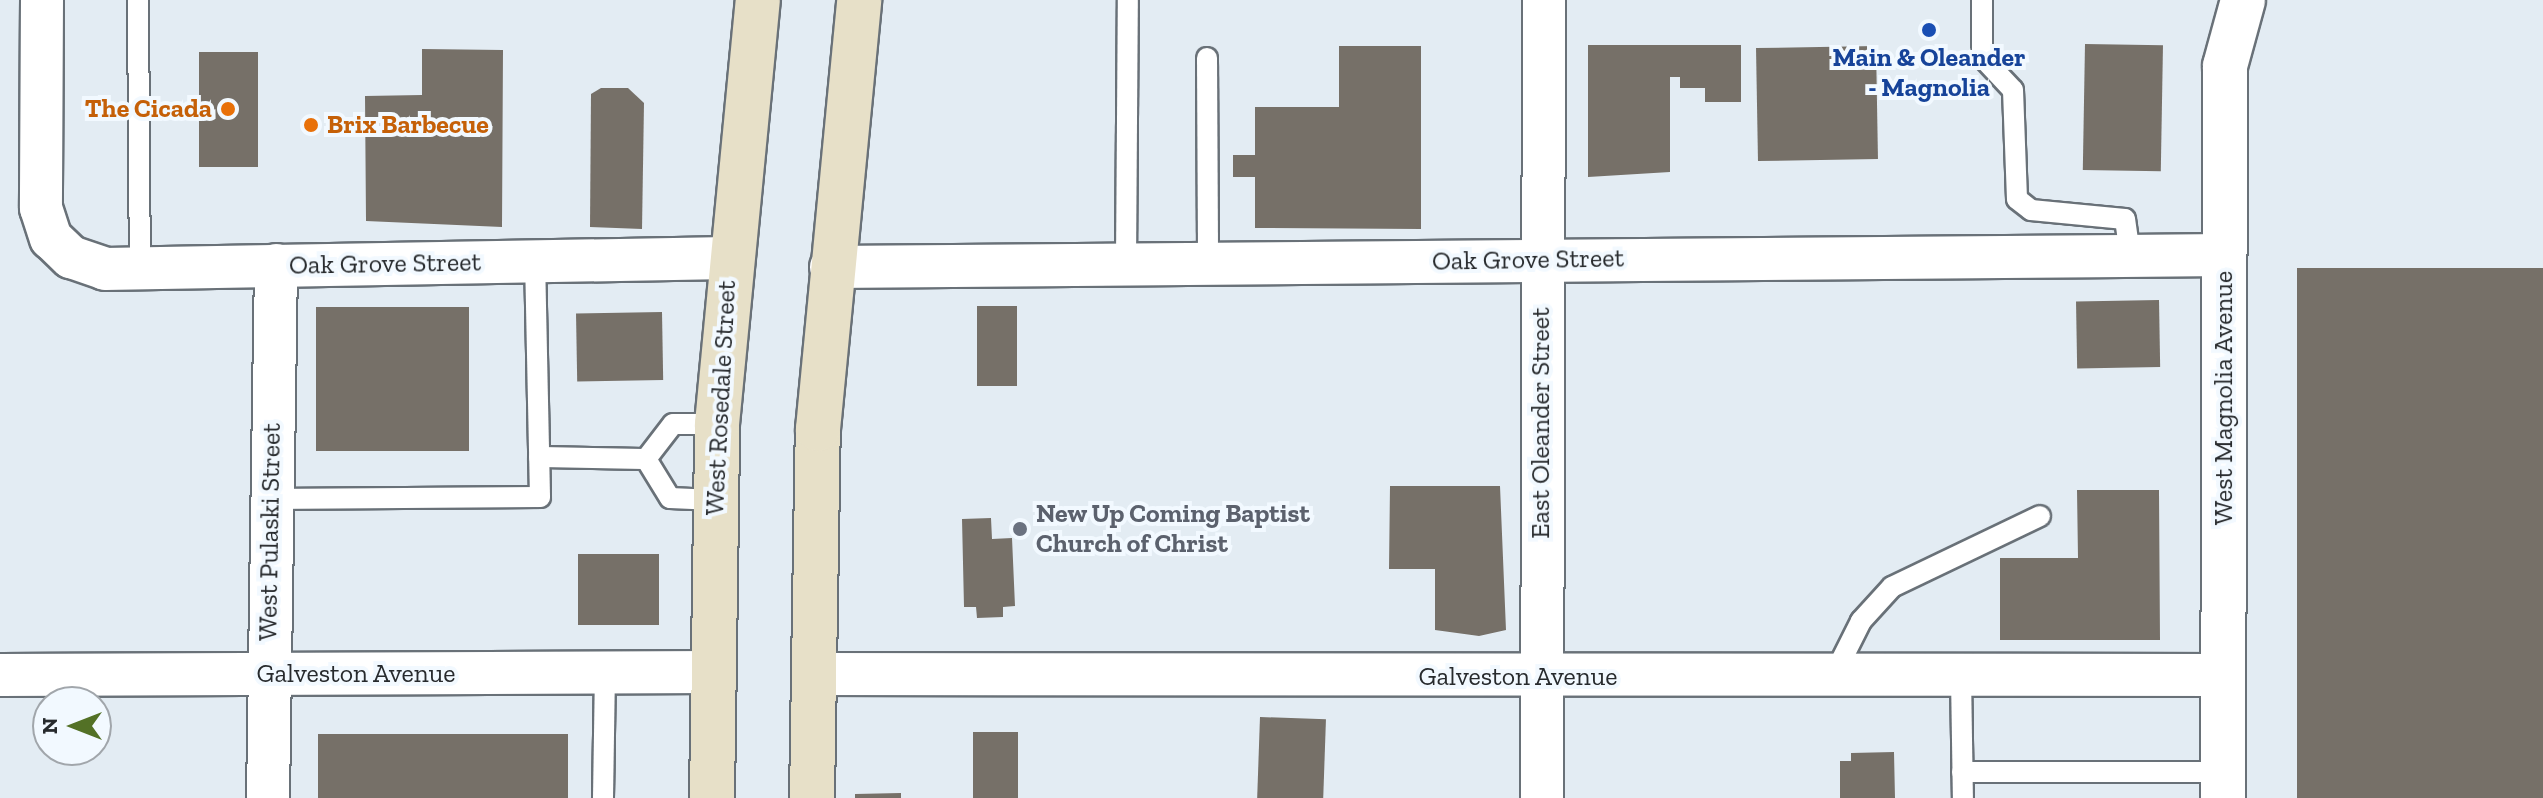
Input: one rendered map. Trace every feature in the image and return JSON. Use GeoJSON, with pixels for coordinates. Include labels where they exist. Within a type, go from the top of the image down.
{"type":"FeatureCollection","features":[{"type":"Feature","properties":{"kind":"main road","name":"West Rosedale Street"},"geometry":{"type":"LineString","coordinates":[[712,798],[717,424],[728,258],[758,0]]}},
{"type":"Feature","properties":{"kind":"main road"},"geometry":{"type":"LineString","coordinates":[[812,798],[818,429],[831,267],[859,0]]}},
{"type":"Feature","properties":{"kind":"street","name":"Oak Grove Street"},"geometry":{"type":"LineString","coordinates":[[42,0],[41,208],[51,238],[71,257],[105,269],[728,258]]}},
{"type":"Feature","properties":{"kind":"street","name":"East Oleander Street"},"geometry":{"type":"LineString","coordinates":[[1542,798],[1544,0]]}},
{"type":"Feature","properties":{"kind":"street","name":"West Magnolia Avenue"},"geometry":{"type":"LineString","coordinates":[[2223,785],[2225,66],[2243,0]]}},
{"type":"Feature","properties":{"kind":"street","name":"Oak Grove Street"},"geometry":{"type":"LineString","coordinates":[[831,267],[2225,255]]}},
{"type":"Feature","properties":{"kind":"street","name":"West Pulaski Street"},"geometry":{"type":"LineString","coordinates":[[268,798],[268,499],[276,265]]}},
{"type":"Feature","properties":{"kind":"street","name":"Galveston Avenue"},"geometry":{"type":"LineString","coordinates":[[0,675],[712,672]]}},
{"type":"Feature","properties":{"kind":"street","name":"Galveston Avenue"},"geometry":{"type":"LineString","coordinates":[[813,674],[1540,678],[2224,675]]}},
{"type":"Feature","properties":{"kind":"lane"},"geometry":{"type":"LineString","coordinates":[[138,0],[140,267]]}},
{"type":"Feature","properties":{"kind":"lane"},"geometry":{"type":"LineString","coordinates":[[1126,264],[1128,0]]}},
{"type":"Feature","properties":{"kind":"lane"},"geometry":{"type":"LineString","coordinates":[[1982,0],[1982,57],[2013,90],[2017,199],[2031,210],[2125,219],[2130,256]]}},
{"type":"Feature","properties":{"kind":"lane"},"geometry":{"type":"LineString","coordinates":[[1207,58],[1208,263]]}},
{"type":"Feature","properties":{"kind":"lane"},"geometry":{"type":"LineString","coordinates":[[268,499],[540,497],[535,262]]}},
{"type":"Feature","properties":{"kind":"lane"},"geometry":{"type":"LineString","coordinates":[[646,459],[673,424],[717,424]]}},
{"type":"Feature","properties":{"kind":"lane"},"geometry":{"type":"LineString","coordinates":[[539,457],[646,459]]}},
{"type":"Feature","properties":{"kind":"lane"},"geometry":{"type":"LineString","coordinates":[[646,459],[670,498],[715,500]]}},
{"type":"Feature","properties":{"kind":"lane"},"geometry":{"type":"LineString","coordinates":[[1833,677],[1861,621],[1892,587],[2040,516]]}},
{"type":"Feature","properties":{"kind":"lane"},"geometry":{"type":"LineString","coordinates":[[603,798],[605,674]]}},
{"type":"Feature","properties":{"kind":"lane"},"geometry":{"type":"LineString","coordinates":[[1961,676],[1963,798]]}},
{"type":"Feature","properties":{"kind":"lane"},"geometry":{"type":"LineString","coordinates":[[1962,772],[2223,785]]}},
{"type":"Feature","properties":{"kind":"building"},"geometry":{"type":"Polygon","coordinates":[[[2085,44],[2163,45],[2161,171],[2083,170],[2085,44]]]}},
{"type":"Feature","properties":{"kind":"building"},"geometry":{"type":"Polygon","coordinates":[[[1588,45],[1741,45],[1741,102],[1705,102],[1705,88],[1680,88],[1680,77],[1670,77],[1670,172],[1588,177],[1588,45]]]}},
{"type":"Feature","properties":{"kind":"building"},"geometry":{"type":"Polygon","coordinates":[[[1339,46],[1421,46],[1421,229],[1255,228],[1255,177],[1233,177],[1233,155],[1255,155],[1255,107],[1339,107],[1339,46]]]}},
{"type":"Feature","properties":{"kind":"building"},"geometry":{"type":"Polygon","coordinates":[[[1876,46],[1878,159],[1758,161],[1756,48],[1876,46]]]}},
{"type":"Feature","properties":{"kind":"building"},"geometry":{"type":"Polygon","coordinates":[[[422,49],[503,50],[502,227],[366,221],[365,96],[422,95],[422,49]]]}},
{"type":"Feature","properties":{"kind":"building","name":"The Cicada"},"geometry":{"type":"Polygon","coordinates":[[[199,52],[258,52],[258,167],[199,167],[199,52]]]}},
{"type":"Feature","properties":{"kind":"building"},"geometry":{"type":"Polygon","coordinates":[[[601,88],[628,88],[644,103],[642,229],[590,227],[591,94],[601,88]]]}},
{"type":"Feature","properties":{"kind":"building"},"geometry":{"type":"Polygon","coordinates":[[[2297,268],[2543,268],[2543,798],[2297,798],[2297,268]]]}},
{"type":"Feature","properties":{"kind":"building"},"geometry":{"type":"Polygon","coordinates":[[[2159,300],[2160,367],[2077,368],[2076,301],[2159,300]]]}},
{"type":"Feature","properties":{"kind":"building"},"geometry":{"type":"Polygon","coordinates":[[[977,306],[1017,306],[1017,386],[977,386],[977,306]]]}},
{"type":"Feature","properties":{"kind":"building"},"geometry":{"type":"Polygon","coordinates":[[[316,307],[469,307],[469,451],[316,451],[316,307]]]}},
{"type":"Feature","properties":{"kind":"building"},"geometry":{"type":"Polygon","coordinates":[[[662,312],[663,380],[577,381],[576,314],[662,312]]]}},
{"type":"Feature","properties":{"kind":"building"},"geometry":{"type":"Polygon","coordinates":[[[1390,486],[1500,486],[1506,630],[1479,636],[1435,630],[1435,569],[1389,569],[1390,486]]]}},
{"type":"Feature","properties":{"kind":"building"},"geometry":{"type":"Polygon","coordinates":[[[2077,490],[2159,490],[2160,640],[2000,640],[2000,558],[2078,558],[2077,490]]]}},
{"type":"Feature","properties":{"kind":"building"},"geometry":{"type":"Polygon","coordinates":[[[991,518],[992,539],[1012,538],[1015,606],[1003,607],[1003,617],[977,618],[976,607],[964,607],[962,519],[991,518]]]}},
{"type":"Feature","properties":{"kind":"building"},"geometry":{"type":"Polygon","coordinates":[[[578,554],[659,554],[659,625],[578,625],[578,554]]]}},
{"type":"Feature","properties":{"kind":"building"},"geometry":{"type":"Polygon","coordinates":[[[1260,717],[1326,719],[1323,798],[1257,798],[1260,717]]]}},
{"type":"Feature","properties":{"kind":"building"},"geometry":{"type":"Polygon","coordinates":[[[973,732],[1018,732],[1018,798],[973,798],[973,732]]]}},
{"type":"Feature","properties":{"kind":"building"},"geometry":{"type":"Polygon","coordinates":[[[318,734],[568,734],[568,798],[318,798],[318,734]]]}},
{"type":"Feature","properties":{"kind":"building"},"geometry":{"type":"Polygon","coordinates":[[[1894,752],[1895,798],[1840,798],[1840,761],[1851,761],[1851,753],[1894,752]]]}},
{"type":"Feature","properties":{"kind":"building"},"geometry":{"type":"Polygon","coordinates":[[[901,793],[901,798],[855,798],[855,794],[901,793]]]}},
{"type":"Feature","properties":{"kind":"place","name":"Main & Oleander - Magnolia"},"geometry":{"type":"Point","coordinates":[1929,30]}},
{"type":"Feature","properties":{"kind":"place","name":"The Cicada"},"geometry":{"type":"Point","coordinates":[228,109]}},
{"type":"Feature","properties":{"kind":"place","name":"Brix Barbecue"},"geometry":{"type":"Point","coordinates":[311,125]}},
{"type":"Feature","properties":{"kind":"place","name":"New Up Coming Baptist Church of Christ"},"geometry":{"type":"Point","coordinates":[1020,529]}}]}
